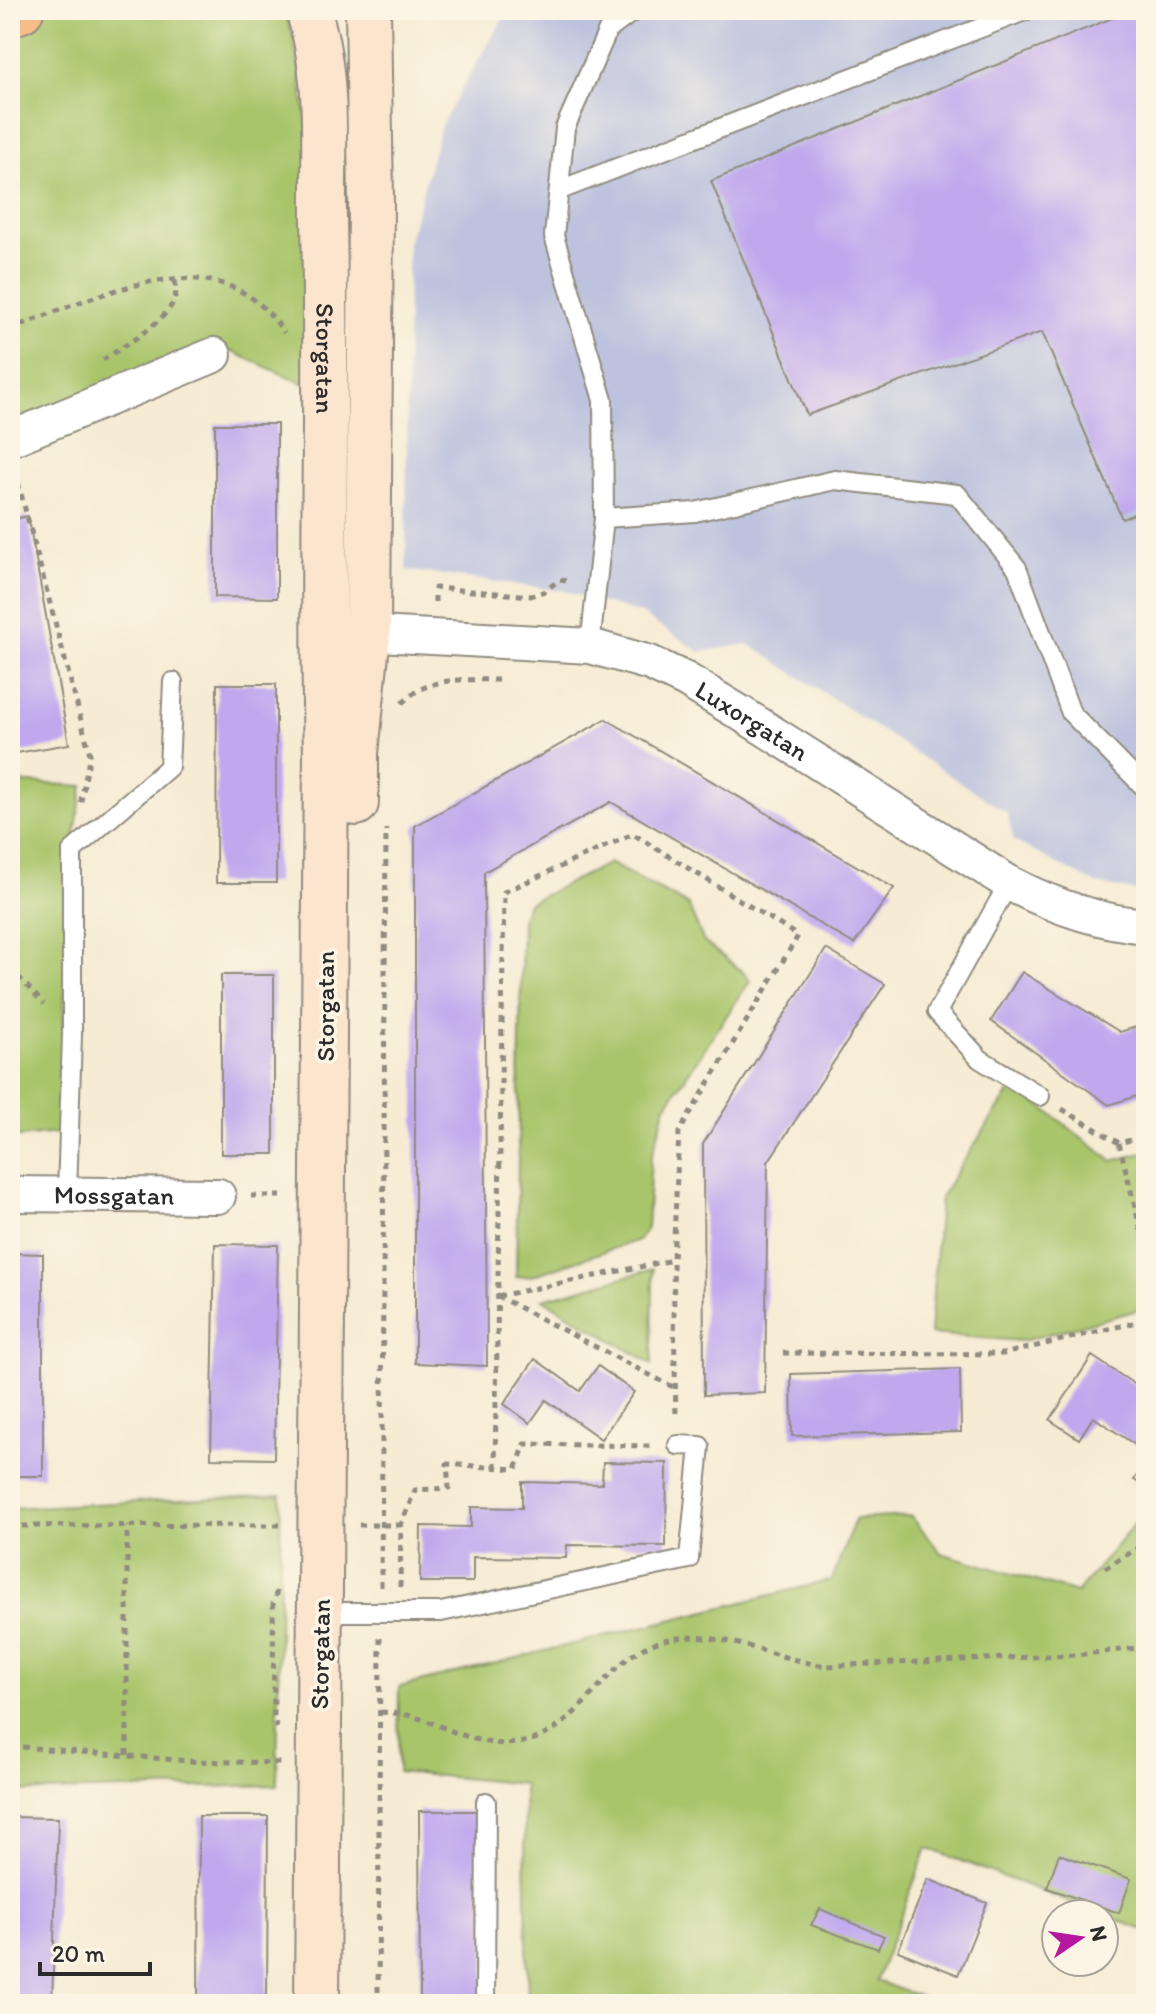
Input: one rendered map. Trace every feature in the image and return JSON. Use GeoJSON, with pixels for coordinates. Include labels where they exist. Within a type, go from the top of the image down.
{"type":"FeatureCollection","features":[{"type":"Feature","properties":{"kind":"highway"},"geometry":{"type":"LineString","coordinates":[[10,14],[21,10]]}},
{"type":"Feature","properties":{"kind":"main road","name":"Storgatan"},"geometry":{"type":"LineString","coordinates":[[308,10],[322,87],[326,292],[323,631],[350,1613],[317,2004]]}},
{"type":"Feature","properties":{"kind":"main road","name":"Storgatan"},"geometry":{"type":"LineString","coordinates":[[345,2004],[356,753],[368,633],[371,202],[368,10]]}},
{"type":"Feature","properties":{"kind":"street"},"geometry":{"type":"LineString","coordinates":[[12,453],[214,355]]}},
{"type":"Feature","properties":{"kind":"street","name":"Luxorgatan"},"geometry":{"type":"LineString","coordinates":[[323,631],[590,646],[650,663],[686,680],[1009,883],[1050,904],[1096,918],[1146,926]]}},
{"type":"Feature","properties":{"kind":"street","name":"Mossgatan"},"geometry":{"type":"LineString","coordinates":[[10,1194],[218,1196]]}},
{"type":"Feature","properties":{"kind":"lane"},"geometry":{"type":"LineString","coordinates":[[590,646],[604,518],[603,400],[554,236],[565,128],[608,30],[635,10]]}},
{"type":"Feature","properties":{"kind":"lane"},"geometry":{"type":"LineString","coordinates":[[560,190],[1027,10]]}},
{"type":"Feature","properties":{"kind":"lane"},"geometry":{"type":"LineString","coordinates":[[604,518],[695,512],[835,480],[957,494],[1017,568],[1071,713],[1146,789]]}},
{"type":"Feature","properties":{"kind":"lane"},"geometry":{"type":"LineString","coordinates":[[67,1194],[72,1035],[72,851],[169,767],[173,682]]}},
{"type":"Feature","properties":{"kind":"lane"},"geometry":{"type":"LineString","coordinates":[[1009,883],[937,1012],[980,1059],[1040,1096]]}},
{"type":"Feature","properties":{"kind":"lane"},"geometry":{"type":"LineString","coordinates":[[350,1613],[441,1612],[689,1559],[700,1446],[678,1445]]}},
{"type":"Feature","properties":{"kind":"lane"},"geometry":{"type":"LineString","coordinates":[[485,2004],[486,1802]]}},
{"type":"Feature","properties":{"kind":"path"},"geometry":{"type":"LineString","coordinates":[[93,367],[163,317],[176,295],[175,278]]}},
{"type":"Feature","properties":{"kind":"path"},"geometry":{"type":"LineString","coordinates":[[12,453],[90,754],[72,851]]}},
{"type":"Feature","properties":{"kind":"path"},"geometry":{"type":"LineString","coordinates":[[396,709],[431,683],[513,679]]}},
{"type":"Feature","properties":{"kind":"path"},"geometry":{"type":"LineString","coordinates":[[378,2004],[381,1712],[350,1613],[386,817]]}},
{"type":"Feature","properties":{"kind":"path"},"geometry":{"type":"LineString","coordinates":[[400,1612],[401,1525],[415,1490],[449,1488],[447,1464],[495,1468],[516,1469],[525,1444],[678,1445],[673,1260],[679,1132],[798,936],[633,834],[504,892],[495,1468]]}},
{"type":"Feature","properties":{"kind":"path"},"geometry":{"type":"LineString","coordinates":[[10,968],[72,1035]]}},
{"type":"Feature","properties":{"kind":"path"},"geometry":{"type":"LineString","coordinates":[[1040,1096],[1119,1143],[1146,1251]]}},
{"type":"Feature","properties":{"kind":"path"},"geometry":{"type":"LineString","coordinates":[[1119,1143],[1146,1136]]}},
{"type":"Feature","properties":{"kind":"path"},"geometry":{"type":"LineString","coordinates":[[497,1296],[673,1260]]}},
{"type":"Feature","properties":{"kind":"path"},"geometry":{"type":"LineString","coordinates":[[497,1296],[677,1389]]}},
{"type":"Feature","properties":{"kind":"path"},"geometry":{"type":"LineString","coordinates":[[783,1353],[1003,1354],[1146,1320]]}},
{"type":"Feature","properties":{"kind":"path"},"geometry":{"type":"LineString","coordinates":[[10,1526],[285,1525]]}},
{"type":"Feature","properties":{"kind":"path"},"geometry":{"type":"LineString","coordinates":[[127,1526],[127,1755]]}},
{"type":"Feature","properties":{"kind":"path"},"geometry":{"type":"LineString","coordinates":[[1105,1568],[1146,1543]]}},
{"type":"Feature","properties":{"kind":"path"},"geometry":{"type":"LineString","coordinates":[[381,1712],[408,1715],[480,1742],[498,1744],[535,1740],[569,1720],[631,1656],[650,1644],[669,1639],[694,1637],[722,1640],[801,1663],[826,1666],[1075,1655],[1146,1647]]}},
{"type":"Feature","properties":{"kind":"path"},"geometry":{"type":"LineString","coordinates":[[10,1746],[189,1761],[285,1763]]}},
{"type":"Feature","properties":{"kind":"shaded area"},"geometry":{"type":"Polygon","coordinates":[[[508,10],[1146,10],[1146,893],[1096,884],[1014,841],[1007,813],[749,644],[700,652],[641,614],[564,591],[406,570],[408,243],[441,125],[508,10]]]}},
{"type":"Feature","properties":{"kind":"green space"},"geometry":{"type":"Polygon","coordinates":[[[10,10],[284,10],[294,39],[308,127],[309,386],[210,342],[10,443],[10,10]]]}},
{"type":"Feature","properties":{"kind":"green space"},"geometry":{"type":"Polygon","coordinates":[[[10,782],[83,786],[72,851],[58,1133],[10,1138],[10,782]]]}},
{"type":"Feature","properties":{"kind":"green space"},"geometry":{"type":"Polygon","coordinates":[[[609,863],[688,905],[704,942],[750,981],[666,1106],[651,1158],[647,1228],[639,1240],[531,1276],[516,1277],[522,917],[528,903],[609,863]]]}},
{"type":"Feature","properties":{"kind":"green space"},"geometry":{"type":"Polygon","coordinates":[[[1014,1085],[1112,1161],[1146,1152],[1146,1308],[1022,1341],[930,1334],[940,1197],[1014,1085]]]}},
{"type":"Feature","properties":{"kind":"green space"},"geometry":{"type":"Polygon","coordinates":[[[653,1269],[652,1364],[543,1299],[653,1269]]]}},
{"type":"Feature","properties":{"kind":"green space"},"geometry":{"type":"Polygon","coordinates":[[[281,1495],[277,1785],[10,1792],[10,1508],[281,1495]]]}},
{"type":"Feature","properties":{"kind":"green space"},"geometry":{"type":"Polygon","coordinates":[[[1146,1510],[1146,1931],[1120,1921],[1120,1898],[1059,1898],[927,1848],[876,1981],[941,2004],[528,2004],[524,1784],[398,1772],[399,1687],[832,1580],[855,1519],[911,1516],[941,1553],[1077,1593],[1146,1510]]]}},
{"type":"Feature","properties":{"kind":"building"},"geometry":{"type":"Polygon","coordinates":[[[1132,10],[1146,10],[1146,509],[1122,519],[1042,332],[807,415],[711,181],[1132,10]]]}},
{"type":"Feature","properties":{"kind":"building"},"geometry":{"type":"Polygon","coordinates":[[[215,424],[277,424],[277,598],[215,597],[215,424]]]}},
{"type":"Feature","properties":{"kind":"building"},"geometry":{"type":"Polygon","coordinates":[[[28,516],[69,744],[11,754],[10,520],[28,516]]]}},
{"type":"Feature","properties":{"kind":"building"},"geometry":{"type":"Polygon","coordinates":[[[217,684],[276,684],[276,883],[216,883],[217,684]]]}},
{"type":"Feature","properties":{"kind":"building"},"geometry":{"type":"Polygon","coordinates":[[[606,719],[894,888],[854,944],[611,802],[484,872],[487,1366],[415,1363],[415,826],[606,719]]]}},
{"type":"Feature","properties":{"kind":"building"},"geometry":{"type":"Polygon","coordinates":[[[826,949],[885,984],[768,1162],[765,1393],[704,1395],[703,1144],[826,949]]]}},
{"type":"Feature","properties":{"kind":"building"},"geometry":{"type":"Polygon","coordinates":[[[1022,972],[1120,1032],[1146,1024],[1146,1093],[1109,1105],[991,1021],[1022,972]]]}},
{"type":"Feature","properties":{"kind":"building"},"geometry":{"type":"Polygon","coordinates":[[[221,975],[274,975],[274,1154],[221,1154],[221,975]]]}},
{"type":"Feature","properties":{"kind":"building"},"geometry":{"type":"Polygon","coordinates":[[[215,1244],[278,1245],[274,1459],[211,1458],[215,1244]]]}},
{"type":"Feature","properties":{"kind":"building"},"geometry":{"type":"Polygon","coordinates":[[[10,1253],[43,1254],[43,1476],[10,1476],[10,1253]]]}},
{"type":"Feature","properties":{"kind":"building"},"geometry":{"type":"Polygon","coordinates":[[[1092,1356],[1146,1392],[1146,1452],[1093,1417],[1079,1439],[1050,1420],[1092,1356]]]}},
{"type":"Feature","properties":{"kind":"building"},"geometry":{"type":"Polygon","coordinates":[[[535,1359],[580,1391],[598,1366],[634,1392],[601,1439],[546,1400],[530,1423],[504,1404],[535,1359]]]}},
{"type":"Feature","properties":{"kind":"building"},"geometry":{"type":"Polygon","coordinates":[[[960,1369],[961,1432],[792,1436],[791,1374],[960,1369]]]}},
{"type":"Feature","properties":{"kind":"building"},"geometry":{"type":"Polygon","coordinates":[[[603,1462],[667,1463],[666,1546],[567,1545],[566,1558],[473,1557],[473,1582],[420,1582],[421,1526],[471,1527],[471,1507],[522,1508],[522,1482],[602,1484],[603,1462]]]}},
{"type":"Feature","properties":{"kind":"building"},"geometry":{"type":"Polygon","coordinates":[[[1146,1462],[1146,1487],[1134,1480],[1146,1462]]]}},
{"type":"Feature","properties":{"kind":"building"},"geometry":{"type":"Polygon","coordinates":[[[419,1811],[484,1811],[485,2004],[420,2004],[419,1811]]]}},
{"type":"Feature","properties":{"kind":"building"},"geometry":{"type":"Polygon","coordinates":[[[199,1816],[268,1816],[267,2004],[198,2004],[199,1816]]]}},
{"type":"Feature","properties":{"kind":"building"},"geometry":{"type":"Polygon","coordinates":[[[10,1817],[58,1818],[52,2004],[10,2004],[10,1817]]]}},
{"type":"Feature","properties":{"kind":"building"},"geometry":{"type":"Polygon","coordinates":[[[1059,1854],[1131,1879],[1120,1910],[1120,1898],[1076,1898],[1047,1888],[1059,1854]]]}},
{"type":"Feature","properties":{"kind":"building"},"geometry":{"type":"Polygon","coordinates":[[[928,1879],[987,1903],[958,1975],[898,1951],[928,1879]]]}},
{"type":"Feature","properties":{"kind":"building"},"geometry":{"type":"Polygon","coordinates":[[[820,1909],[884,1936],[878,1949],[811,1925],[820,1909]]]}}]}
